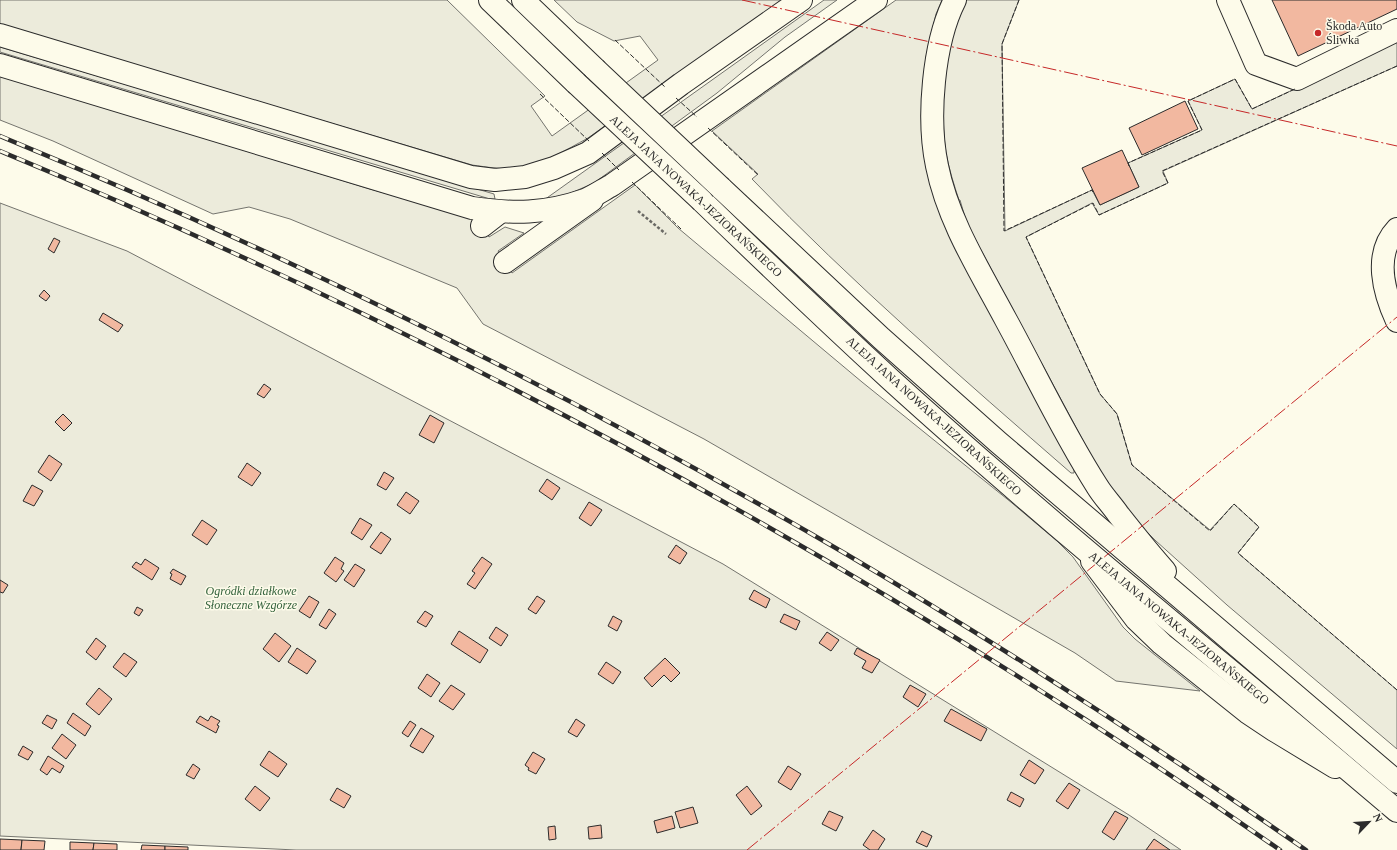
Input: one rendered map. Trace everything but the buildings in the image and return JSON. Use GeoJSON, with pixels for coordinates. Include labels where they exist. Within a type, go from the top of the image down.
{"type":"FeatureCollection","features":[{"type":"Feature","properties":{"kind":"main road","name":"ALEJA JANA NOWAKA-JEZIORAŃSKIEGO"},"geometry":{"type":"LineString","coordinates":[[490,0],[576,83],[892,380],[1076,541],[1397,811]]}},
{"type":"Feature","properties":{"kind":"main road","name":"ALEJA JANA NOWAKA-JEZIORAŃSKIEGO"},"geometry":{"type":"LineString","coordinates":[[523,0],[881,338],[998,442],[1220,633],[1397,782]]}},
{"type":"Feature","properties":{"kind":"main road"},"geometry":{"type":"LineString","coordinates":[[0,35],[471,177],[495,180],[525,177],[554,168],[588,153],[681,84],[801,0]]}},
{"type":"Feature","properties":{"kind":"main road"},"geometry":{"type":"LineString","coordinates":[[505,262],[876,0]]}},
{"type":"Feature","properties":{"kind":"main road"},"geometry":{"type":"LineString","coordinates":[[955,0],[951,8],[939,51],[932,109],[932,136],[937,167],[954,221],[1070,440],[1097,487],[1146,550],[1220,633]]}},
{"type":"Feature","properties":{"kind":"main road"},"geometry":{"type":"LineString","coordinates":[[1228,0],[1256,64],[1297,79],[1397,30]]}},
{"type":"Feature","properties":{"kind":"main road"},"geometry":{"type":"LineString","coordinates":[[0,65],[472,208],[500,212],[528,212],[558,208],[586,199],[612,185]]}},
{"type":"Feature","properties":{"kind":"main road"},"geometry":{"type":"LineString","coordinates":[[482,226],[500,212]]}},
{"type":"Feature","properties":{"kind":"main road"},"geometry":{"type":"LineString","coordinates":[[1397,229],[1390,236],[1384,256],[1382,277],[1389,304],[1397,321]]}},
{"type":"Feature","properties":{"kind":"path"},"geometry":{"type":"LineString","coordinates":[[638,211],[666,234]]}},
{"type":"Feature","properties":{"kind":"green space"},"geometry":{"type":"Polygon","coordinates":[[[0,0],[447,0],[545,96],[531,106],[552,136],[658,60],[640,36],[614,41],[577,22],[554,0],[782,0],[588,138],[554,156],[536,163],[518,168],[507,169],[472,165],[0,25],[0,0]]]}},
{"type":"Feature","properties":{"kind":"green space"},"geometry":{"type":"Polygon","coordinates":[[[824,0],[837,0],[785,37],[717,93],[594,183],[564,196],[544,200],[824,0]]]}},
{"type":"Feature","properties":{"kind":"green space"},"geometry":{"type":"Polygon","coordinates":[[[896,0],[942,0],[936,14],[926,57],[922,126],[1074,469],[1074,473],[1071,473],[868,293],[752,179],[758,174],[712,131],[896,0]]]}},
{"type":"Feature","properties":{"kind":"green space"},"geometry":{"type":"Polygon","coordinates":[[[965,0],[1019,0],[1002,44],[1005,231],[1092,190],[1100,205],[1139,187],[1128,163],[1202,130],[1188,101],[1235,79],[1252,109],[1397,41],[1397,66],[1163,171],[1168,183],[1099,215],[1092,203],[1026,237],[1100,394],[1117,414],[1132,465],[1210,530],[1234,504],[1259,527],[1238,553],[1397,690],[1397,749],[1227,605],[1156,541],[1137,522],[1102,476],[967,224],[952,177],[946,153],[944,133],[943,114],[945,75],[948,56],[958,18],[965,0]]]}},
{"type":"Feature","properties":{"kind":"green space"},"geometry":{"type":"Polygon","coordinates":[[[0,47],[494,194],[495,199],[490,199],[0,52],[0,47]]]}},
{"type":"Feature","properties":{"kind":"green space"},"geometry":{"type":"Polygon","coordinates":[[[0,75],[370,189],[476,218],[489,237],[505,227],[524,233],[498,251],[512,273],[635,185],[678,228],[862,382],[1057,541],[1073,557],[1123,627],[1135,639],[1200,691],[1116,681],[1075,653],[704,439],[483,324],[457,288],[290,219],[249,207],[213,214],[53,141],[0,120],[0,75]]]}},
{"type":"Feature","properties":{"kind":"green space","name":"Ogródki działkowe Słoneczne Wzgórze"},"geometry":{"type":"Polygon","coordinates":[[[0,203],[127,251],[723,564],[1129,815],[1181,850],[296,850],[0,836],[0,203]]]}},
{"type":"Feature","properties":{"kind":"railway"},"geometry":{"type":"LineString","coordinates":[[0,136],[109,182],[324,279],[430,330],[640,438],[743,495],[905,589],[1136,735],[1306,850]]}},
{"type":"Feature","properties":{"kind":"railway"},"geometry":{"type":"LineString","coordinates":[[0,151],[232,252],[309,288],[435,349],[560,413],[684,480],[927,620],[1046,694],[1164,771],[1280,850]]}},
{"type":"Feature","properties":{"kind":"fence"},"geometry":{"type":"LineString","coordinates":[[1019,0],[1002,44],[1004,231],[1092,190],[1093,192]]}},
{"type":"Feature","properties":{"kind":"fence"},"geometry":{"type":"LineString","coordinates":[[615,40],[665,87]]}},
{"type":"Feature","properties":{"kind":"fence"},"geometry":{"type":"LineString","coordinates":[[1397,66],[1162,171],[1168,183],[1099,215],[1093,203],[1026,237],[1100,394],[1117,414],[1132,465],[1210,531],[1234,504],[1259,527],[1238,553],[1397,690]]}},
{"type":"Feature","properties":{"kind":"fence"},"geometry":{"type":"LineString","coordinates":[[1129,166],[1128,163],[1202,130],[1188,101],[1235,79],[1252,109],[1295,89]]}},
{"type":"Feature","properties":{"kind":"fence"},"geometry":{"type":"LineString","coordinates":[[540,94],[590,142]]}},
{"type":"Feature","properties":{"kind":"fence"},"geometry":{"type":"LineString","coordinates":[[676,98],[697,117]]}},
{"type":"Feature","properties":{"kind":"fence"},"geometry":{"type":"LineString","coordinates":[[708,128],[758,175]]}},
{"type":"Feature","properties":{"kind":"fence"},"geometry":{"type":"LineString","coordinates":[[602,153],[619,170]]}},
{"type":"Feature","properties":{"kind":"fence"},"geometry":{"type":"LineString","coordinates":[[632,182],[681,229]]}},
{"type":"Feature","properties":{"kind":"power"},"geometry":{"type":"LineString","coordinates":[[742,0],[1397,146]]}},
{"type":"Feature","properties":{"kind":"power"},"geometry":{"type":"LineString","coordinates":[[747,850],[1397,317]]}},
{"type":"Feature","properties":{"kind":"place","name":"Škoda Auto Śliwka"},"geometry":{"type":"Point","coordinates":[1318,33]}}]}
